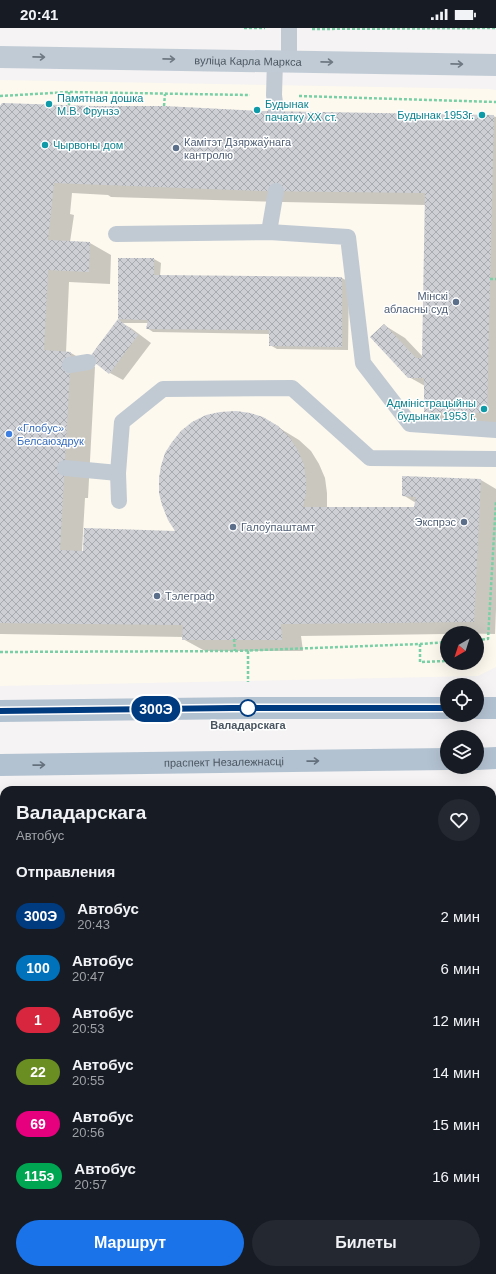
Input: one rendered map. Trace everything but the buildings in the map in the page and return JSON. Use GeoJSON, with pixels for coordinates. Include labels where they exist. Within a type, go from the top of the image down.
{"type":"FeatureCollection","features":[{"type":"Feature","properties":{"kind":"main road","name":"вуліца Карла Маркса"},"geometry":{"type":"LineString","coordinates":[[0,57],[496,65]]}},
{"type":"Feature","properties":{"kind":"main road"},"geometry":{"type":"LineString","coordinates":[[0,711],[232,708],[440,708]]}},
{"type":"Feature","properties":{"kind":"main road"},"geometry":{"type":"LineString","coordinates":[[484,708],[496,708]]}},
{"type":"Feature","properties":{"kind":"main road"},"geometry":{"type":"LineString","coordinates":[[484,759],[496,758]]}},
{"type":"Feature","properties":{"kind":"main road","name":"праспект Незалежнасці"},"geometry":{"type":"LineString","coordinates":[[0,765],[440,759]]}},
{"type":"Feature","properties":{"kind":"lane"},"geometry":{"type":"LineString","coordinates":[[276,111],[274,95],[289,28]]}},
{"type":"Feature","properties":{"kind":"lane"},"geometry":{"type":"LineString","coordinates":[[269,232],[276,191]]}},
{"type":"Feature","properties":{"kind":"lane"},"geometry":{"type":"LineString","coordinates":[[116,234],[269,232],[348,237],[363,363],[410,424],[496,430]]}},
{"type":"Feature","properties":{"kind":"lane"},"geometry":{"type":"LineString","coordinates":[[70,366],[88,362]]}},
{"type":"Feature","properties":{"kind":"lane"},"geometry":{"type":"LineString","coordinates":[[119,501],[118,473],[122,422],[163,389],[292,388],[370,458],[496,459]]}},
{"type":"Feature","properties":{"kind":"lane"},"geometry":{"type":"LineString","coordinates":[[65,468],[118,473]]}},
{"type":"Feature","properties":{"kind":"path"},"geometry":{"type":"LineString","coordinates":[[244,28],[496,28]]}},
{"type":"Feature","properties":{"kind":"path"},"geometry":{"type":"LineString","coordinates":[[69,92],[69,105]]}},
{"type":"Feature","properties":{"kind":"path"},"geometry":{"type":"LineString","coordinates":[[164,106],[165,94]]}},
{"type":"Feature","properties":{"kind":"path"},"geometry":{"type":"LineString","coordinates":[[490,279],[496,279]]}},
{"type":"Feature","properties":{"kind":"path"},"geometry":{"type":"LineString","coordinates":[[484,639],[488,639],[496,501]]}},
{"type":"Feature","properties":{"kind":"path"},"geometry":{"type":"LineString","coordinates":[[234,639],[234,651]]}},
{"type":"Feature","properties":{"kind":"path"},"geometry":{"type":"LineString","coordinates":[[0,652],[234,651],[440,643]]}},
{"type":"Feature","properties":{"kind":"path"},"geometry":{"type":"LineString","coordinates":[[420,644],[420,662],[440,661]]}},
{"type":"Feature","properties":{"kind":"shaded area"},"geometry":{"type":"Polygon","coordinates":[[[0,80],[496,90],[496,667],[478,676],[0,686],[0,80]]]}},
{"type":"Feature","properties":{"kind":"bus line","name":"300Э"},"geometry":{"type":"LineString","coordinates":[[0,711],[232,708],[440,708]]}},
{"type":"Feature","properties":{"kind":"place","name":"Памятная дошка М.В. Фрунзэ"},"geometry":{"type":"Point","coordinates":[49,104]}},
{"type":"Feature","properties":{"kind":"place","name":"Будынак пачатку XX ст."},"geometry":{"type":"Point","coordinates":[257,110]}},
{"type":"Feature","properties":{"kind":"place","name":"Будынак 1953г."},"geometry":{"type":"Point","coordinates":[482,115]}},
{"type":"Feature","properties":{"kind":"place","name":"Чырвоны дом"},"geometry":{"type":"Point","coordinates":[45,145]}},
{"type":"Feature","properties":{"kind":"place","name":"Камітэт Дзяржаўнага кантролю"},"geometry":{"type":"Point","coordinates":[176,148]}},
{"type":"Feature","properties":{"kind":"place","name":"Мінскі абласны суд"},"geometry":{"type":"Point","coordinates":[456,302]}},
{"type":"Feature","properties":{"kind":"place","name":"Адміністрацыйны будынак 1953 г."},"geometry":{"type":"Point","coordinates":[484,409]}},
{"type":"Feature","properties":{"kind":"place","name":"«Глобус» Белсаюздрук"},"geometry":{"type":"Point","coordinates":[9,434]}},
{"type":"Feature","properties":{"kind":"place","name":"Экспрэс"},"geometry":{"type":"Point","coordinates":[464,522]}},
{"type":"Feature","properties":{"kind":"place","name":"Галоўпаштамт"},"geometry":{"type":"Point","coordinates":[233,527]}},
{"type":"Feature","properties":{"kind":"place","name":"Тэлеграф"},"geometry":{"type":"Point","coordinates":[157,596]}},
{"type":"Feature","properties":{"kind":"place","name":"Валадарскага"},"geometry":{"type":"Point","coordinates":[248,708]}}]}
